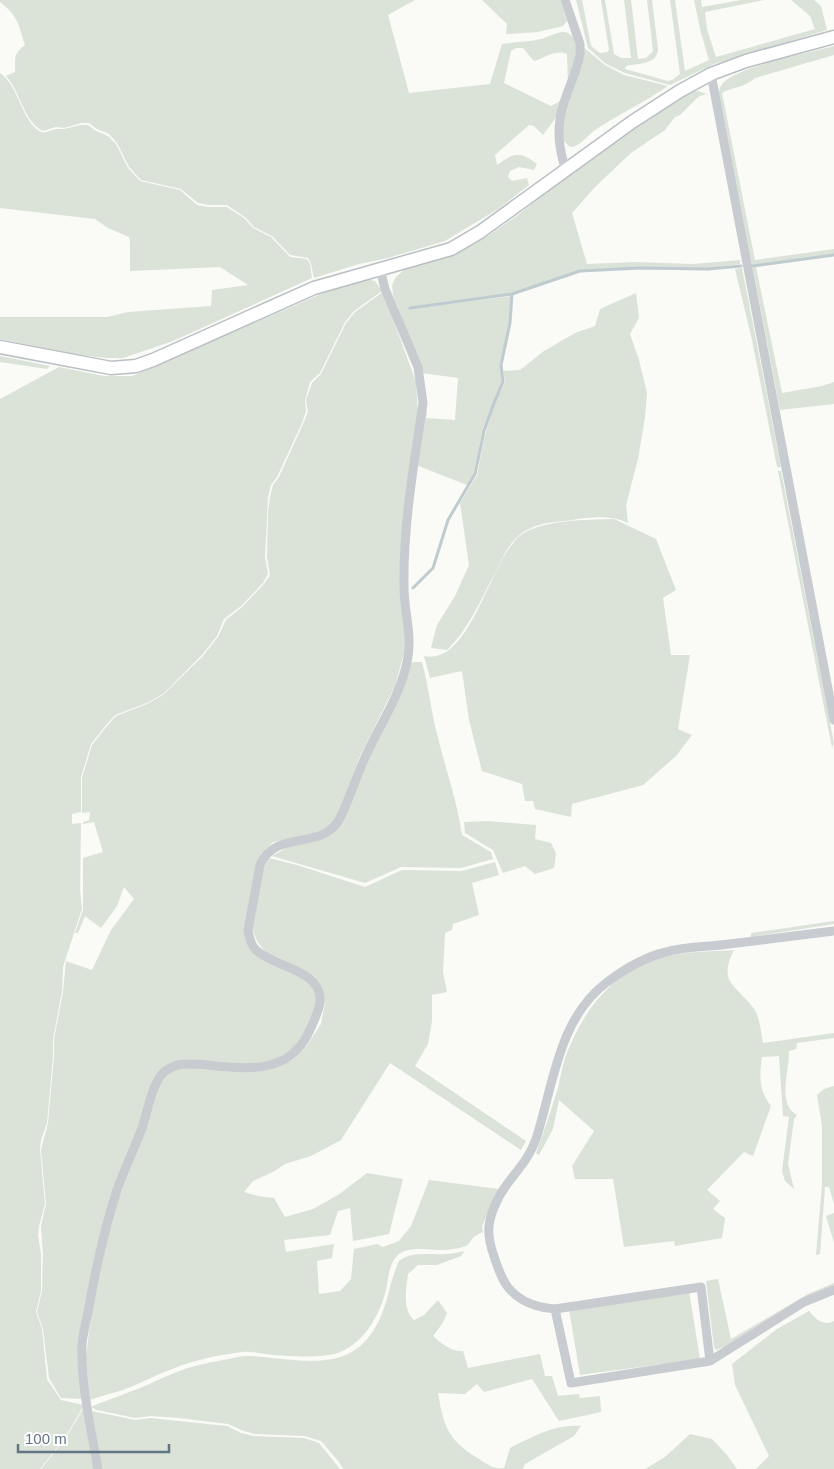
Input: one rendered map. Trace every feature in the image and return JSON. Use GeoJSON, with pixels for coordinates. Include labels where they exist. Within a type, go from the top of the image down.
{"type":"FeatureCollection","features":[{"type":"Feature","properties":{"kind":"main road"},"geometry":{"type":"LineString","coordinates":[[0,347],[61,358],[97,367],[122,368],[136,366],[183,348],[314,288],[452,249],[463,244],[655,106],[680,91],[711,74],[754,58],[834,37]]}},
{"type":"Feature","properties":{"kind":"street"},"geometry":{"type":"LineString","coordinates":[[565,0],[580,44],[580,54],[559,122],[560,153],[566,171]]}},
{"type":"Feature","properties":{"kind":"street"},"geometry":{"type":"LineString","coordinates":[[711,74],[794,518],[834,720]]}},
{"type":"Feature","properties":{"kind":"street"},"geometry":{"type":"LineString","coordinates":[[98,1469],[85,1404],[82,1343],[98,1257],[118,1189],[157,1082],[160,1075],[166,1070],[185,1063],[235,1069],[275,1064],[286,1059],[304,1042],[320,1003],[315,984],[307,977],[256,951],[249,939],[248,930],[260,865],[264,856],[274,848],[319,836],[334,827],[340,818],[363,761],[396,695],[408,661],[409,634],[404,588],[405,544],[409,492],[423,403],[418,367],[385,289],[380,268]]}},
{"type":"Feature","properties":{"kind":"street"},"geometry":{"type":"LineString","coordinates":[[710,1361],[701,1287],[555,1309],[540,1308],[521,1300],[503,1281],[489,1236],[489,1224],[500,1195],[524,1164],[535,1141],[552,1076],[565,1040],[583,1007],[592,995],[606,983],[633,966],[667,951],[834,931]]}},
{"type":"Feature","properties":{"kind":"street"},"geometry":{"type":"LineString","coordinates":[[555,1309],[571,1383],[710,1361],[804,1302],[834,1290]]}},
{"type":"Feature","properties":{"kind":"shaded area"},"geometry":{"type":"Polygon","coordinates":[[[0,0],[415,0],[388,15],[409,93],[490,84],[502,44],[536,40],[563,32],[570,34],[574,39],[576,54],[568,84],[567,54],[555,53],[534,61],[523,48],[516,48],[511,51],[504,83],[551,106],[564,99],[557,116],[543,135],[534,126],[529,125],[495,155],[497,165],[517,155],[526,157],[537,164],[534,170],[519,167],[510,171],[508,177],[512,181],[527,178],[529,185],[498,209],[445,241],[314,278],[308,258],[290,255],[272,236],[254,227],[246,218],[227,205],[198,203],[181,189],[141,180],[129,167],[117,143],[109,134],[89,123],[81,123],[64,128],[56,127],[43,131],[36,126],[26,113],[6,76],[15,72],[16,54],[25,45],[17,21],[0,0]]]}},
{"type":"Feature","properties":{"kind":"shaded area"},"geometry":{"type":"Polygon","coordinates":[[[482,0],[560,0],[567,21],[563,26],[538,32],[506,34],[507,24],[482,0]]]}},
{"type":"Feature","properties":{"kind":"shaded area"},"geometry":{"type":"Polygon","coordinates":[[[576,0],[582,0],[591,46],[600,53],[609,50],[601,0],[605,0],[614,54],[621,58],[631,58],[624,0],[631,0],[638,59],[646,58],[653,51],[647,0],[652,0],[657,54],[651,61],[626,66],[625,69],[668,81],[680,74],[670,0],[675,0],[685,71],[709,60],[694,0],[701,0],[702,7],[741,0],[764,0],[705,12],[707,29],[716,57],[815,29],[810,16],[791,0],[814,0],[821,6],[827,30],[714,64],[670,85],[625,73],[606,64],[588,48],[576,0]]]}},
{"type":"Feature","properties":{"kind":"shaded area"},"geometry":{"type":"Polygon","coordinates":[[[834,46],[834,55],[755,78],[746,84],[722,93],[755,260],[834,249],[834,254],[753,266],[756,267],[782,393],[834,382],[834,404],[780,410],[719,91],[723,83],[744,71],[834,46]]]}},
{"type":"Feature","properties":{"kind":"shaded area"},"geometry":{"type":"Polygon","coordinates":[[[583,47],[605,65],[624,75],[668,86],[595,130],[577,145],[570,147],[562,139],[560,128],[583,47]]]}},
{"type":"Feature","properties":{"kind":"shaded area"},"geometry":{"type":"Polygon","coordinates":[[[0,73],[7,79],[35,128],[43,133],[56,129],[88,125],[108,136],[116,144],[128,168],[140,181],[180,190],[197,205],[227,207],[245,219],[253,228],[271,237],[290,257],[307,259],[310,264],[312,278],[173,341],[123,358],[72,354],[0,339],[0,317],[107,317],[128,312],[211,306],[212,290],[248,285],[220,267],[130,271],[129,237],[108,228],[95,219],[0,208],[0,73]]]}},
{"type":"Feature","properties":{"kind":"shaded area"},"geometry":{"type":"Polygon","coordinates":[[[694,91],[707,94],[696,99],[680,115],[675,117],[665,130],[631,153],[595,187],[572,213],[587,264],[635,262],[693,264],[740,260],[740,264],[709,268],[593,269],[512,293],[409,307],[410,309],[511,296],[509,323],[500,365],[502,382],[483,429],[473,476],[467,485],[416,465],[423,410],[427,411],[426,418],[455,420],[458,378],[422,373],[393,295],[392,285],[396,277],[405,269],[459,252],[488,236],[518,215],[570,172],[665,106],[694,91]]]}},
{"type":"Feature","properties":{"kind":"shaded area"},"geometry":{"type":"Polygon","coordinates":[[[742,268],[781,467],[777,467],[752,340],[735,269],[742,268]]]}},
{"type":"Feature","properties":{"kind":"shaded area"},"geometry":{"type":"Polygon","coordinates":[[[366,279],[375,281],[382,291],[354,311],[345,322],[320,373],[310,382],[305,400],[306,411],[302,423],[277,477],[271,485],[268,497],[265,557],[268,574],[263,583],[241,606],[224,619],[217,636],[202,655],[163,694],[147,703],[115,715],[91,744],[81,777],[81,812],[72,814],[72,824],[81,823],[80,890],[82,909],[63,967],[62,991],[53,1040],[47,1123],[41,1140],[40,1149],[45,1204],[38,1235],[41,1254],[41,1291],[36,1312],[42,1329],[47,1379],[61,1400],[84,1405],[66,1436],[40,1469],[0,1469],[0,399],[59,367],[104,376],[132,376],[328,291],[366,279]]]}},
{"type":"Feature","properties":{"kind":"shaded area"},"geometry":{"type":"Polygon","coordinates":[[[383,292],[416,382],[418,415],[413,441],[404,653],[395,686],[359,758],[341,808],[329,829],[273,842],[261,854],[256,866],[245,930],[266,959],[304,980],[311,986],[316,995],[316,1009],[299,1045],[272,1061],[235,1065],[185,1060],[167,1065],[150,1092],[87,1303],[83,1399],[61,1398],[49,1378],[43,1329],[37,1312],[42,1291],[43,1254],[41,1226],[46,1204],[41,1150],[48,1123],[54,1040],[63,992],[66,961],[92,970],[111,930],[134,899],[124,887],[117,906],[101,928],[85,916],[78,933],[75,933],[83,910],[83,858],[103,852],[94,822],[83,824],[83,822],[89,820],[90,812],[82,813],[82,778],[92,745],[116,716],[147,704],[163,695],[203,656],[218,637],[226,620],[242,607],[270,575],[267,557],[270,497],[273,485],[279,477],[308,412],[306,400],[312,383],[321,374],[346,323],[355,312],[383,292]]]}},
{"type":"Feature","properties":{"kind":"shaded area"},"geometry":{"type":"Polygon","coordinates":[[[636,293],[639,318],[630,334],[647,393],[638,459],[626,505],[628,523],[622,520],[601,517],[586,518],[546,523],[524,532],[508,548],[461,634],[447,650],[431,648],[437,625],[455,596],[469,565],[460,503],[477,475],[484,439],[494,405],[505,382],[503,371],[520,370],[544,351],[575,333],[595,326],[600,309],[636,293]]]}},
{"type":"Feature","properties":{"kind":"shaded area"},"geometry":{"type":"Polygon","coordinates":[[[0,356],[50,366],[47,369],[0,362],[0,356]]]}},
{"type":"Feature","properties":{"kind":"shaded area"},"geometry":{"type":"Polygon","coordinates":[[[778,471],[781,471],[834,743],[832,748],[778,471]]]}},
{"type":"Feature","properties":{"kind":"shaded area"},"geometry":{"type":"Polygon","coordinates":[[[614,519],[656,539],[676,590],[663,598],[671,655],[690,655],[678,729],[692,735],[676,756],[643,785],[572,804],[571,817],[535,809],[533,801],[525,801],[522,784],[482,771],[469,720],[462,671],[430,678],[424,656],[440,655],[455,645],[479,608],[499,565],[510,547],[521,535],[530,530],[553,523],[614,519]]]}},
{"type":"Feature","properties":{"kind":"shaded area"},"geometry":{"type":"Polygon","coordinates":[[[422,662],[462,835],[491,852],[493,859],[461,868],[401,867],[365,883],[272,856],[288,847],[328,835],[367,762],[411,663],[422,662]]]}},
{"type":"Feature","properties":{"kind":"shaded area"},"geometry":{"type":"Polygon","coordinates":[[[487,821],[536,825],[535,839],[551,843],[556,853],[554,868],[535,874],[525,866],[503,873],[493,850],[465,833],[464,822],[487,821]]]}},
{"type":"Feature","properties":{"kind":"shaded area"},"geometry":{"type":"Polygon","coordinates":[[[269,858],[365,887],[402,870],[462,871],[495,862],[499,875],[472,883],[479,915],[453,924],[452,930],[445,933],[443,972],[447,992],[432,995],[432,1021],[428,1044],[415,1066],[526,1141],[521,1150],[390,1063],[341,1140],[311,1156],[285,1164],[253,1181],[244,1192],[274,1198],[285,1217],[313,1209],[338,1195],[367,1173],[403,1179],[389,1234],[353,1241],[350,1208],[338,1211],[330,1235],[284,1240],[286,1252],[334,1244],[332,1258],[317,1261],[319,1294],[340,1291],[351,1279],[354,1249],[377,1244],[383,1247],[399,1241],[411,1226],[429,1180],[499,1189],[482,1226],[483,1232],[474,1237],[466,1246],[447,1250],[413,1249],[396,1257],[389,1272],[386,1290],[375,1318],[357,1341],[340,1352],[325,1356],[272,1355],[246,1352],[215,1356],[197,1360],[129,1388],[90,1400],[86,1359],[100,1262],[111,1218],[148,1121],[160,1083],[164,1077],[176,1068],[278,1067],[294,1059],[305,1048],[321,1024],[325,1003],[322,988],[314,977],[265,952],[257,941],[252,928],[264,867],[269,858]]]}},
{"type":"Feature","properties":{"kind":"shaded area"},"geometry":{"type":"Polygon","coordinates":[[[834,921],[834,924],[751,937],[751,933],[834,921]]]}},
{"type":"Feature","properties":{"kind":"shaded area"},"geometry":{"type":"Polygon","coordinates":[[[734,950],[729,961],[728,977],[756,1012],[763,1043],[834,1033],[834,1038],[797,1043],[796,1049],[789,1051],[786,1086],[787,1103],[797,1115],[794,1119],[788,1164],[794,1189],[785,1181],[782,1171],[789,1117],[783,1116],[779,1056],[762,1057],[760,1071],[762,1089],[771,1106],[753,1156],[744,1152],[707,1190],[720,1201],[713,1209],[725,1218],[722,1238],[675,1246],[674,1241],[624,1247],[613,1179],[575,1179],[572,1166],[594,1131],[559,1100],[553,1129],[539,1155],[536,1153],[558,1088],[565,1058],[580,1025],[590,1010],[614,983],[628,972],[644,963],[670,955],[734,950]]]}},
{"type":"Feature","properties":{"kind":"shaded area"},"geometry":{"type":"Polygon","coordinates":[[[834,1086],[834,1204],[829,1187],[825,1187],[820,1254],[816,1255],[822,1185],[822,1126],[817,1095],[824,1089],[834,1086]]]}},
{"type":"Feature","properties":{"kind":"shaded area"},"geometry":{"type":"Polygon","coordinates":[[[834,1213],[834,1243],[826,1216],[834,1213]]]}},
{"type":"Feature","properties":{"kind":"shaded area"},"geometry":{"type":"Polygon","coordinates":[[[465,1251],[461,1256],[437,1265],[418,1265],[408,1274],[406,1305],[414,1320],[424,1315],[438,1300],[447,1313],[433,1336],[450,1349],[463,1351],[468,1368],[540,1354],[545,1376],[552,1376],[558,1396],[579,1394],[580,1398],[600,1396],[601,1412],[559,1421],[532,1379],[484,1392],[477,1384],[465,1394],[438,1393],[445,1424],[454,1439],[460,1446],[494,1467],[504,1468],[510,1448],[553,1429],[581,1426],[574,1436],[525,1464],[523,1469],[343,1469],[321,1441],[304,1436],[254,1434],[228,1424],[179,1418],[150,1416],[135,1418],[91,1407],[191,1367],[210,1362],[243,1356],[311,1361],[327,1360],[342,1356],[356,1349],[375,1329],[380,1320],[399,1261],[409,1256],[421,1254],[447,1254],[465,1251]]]}},
{"type":"Feature","properties":{"kind":"shaded area"},"geometry":{"type":"Polygon","coordinates":[[[718,1279],[731,1339],[808,1294],[834,1283],[834,1286],[732,1344],[716,1350],[714,1347],[706,1281],[718,1279]]]}},
{"type":"Feature","properties":{"kind":"shaded area"},"geometry":{"type":"Polygon","coordinates":[[[689,1291],[700,1359],[580,1375],[569,1309],[689,1291]]]}},
{"type":"Feature","properties":{"kind":"shaded area"},"geometry":{"type":"Polygon","coordinates":[[[809,1311],[823,1323],[834,1321],[834,1469],[756,1469],[769,1456],[735,1385],[732,1364],[777,1329],[809,1311]]]}},
{"type":"Feature","properties":{"kind":"shaded area"},"geometry":{"type":"Polygon","coordinates":[[[84,1407],[95,1469],[41,1469],[67,1436],[84,1407]]]}},
{"type":"Feature","properties":{"kind":"shaded area"},"geometry":{"type":"Polygon","coordinates":[[[92,1411],[135,1420],[150,1418],[227,1426],[241,1433],[254,1436],[304,1438],[319,1443],[340,1469],[102,1469],[92,1411]]]}},
{"type":"Feature","properties":{"kind":"shaded area"},"geometry":{"type":"Polygon","coordinates":[[[690,1434],[712,1439],[737,1469],[645,1469],[665,1457],[690,1434]]]}},
{"type":"Feature","properties":{"kind":"waterway"},"geometry":{"type":"LineString","coordinates":[[753,266],[834,255]]}},
{"type":"Feature","properties":{"kind":"waterway"},"geometry":{"type":"LineString","coordinates":[[410,308],[512,294],[580,271],[640,268],[708,269],[741,266]]}},
{"type":"Feature","properties":{"kind":"waterway"},"geometry":{"type":"LineString","coordinates":[[413,588],[433,568],[448,520],[475,474],[484,431],[503,382],[501,365],[510,323],[512,294]]}}]}
